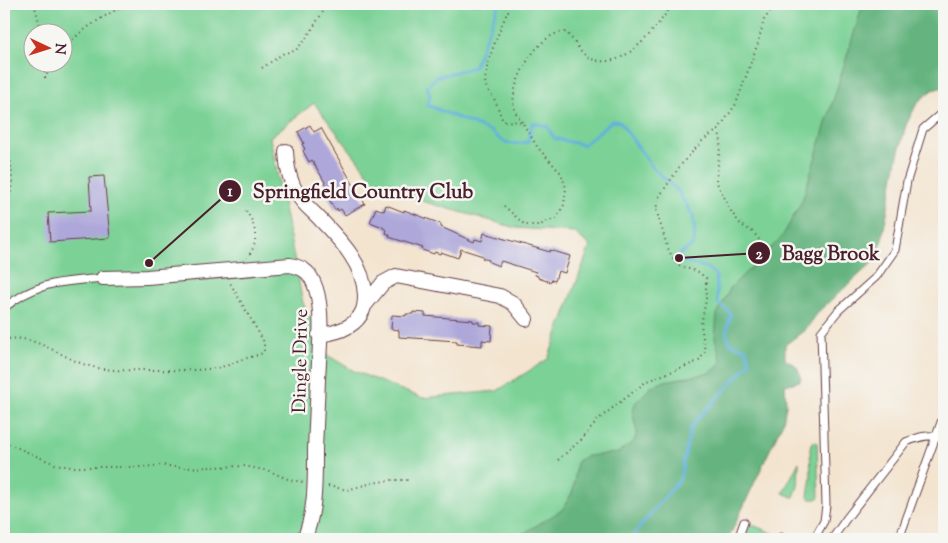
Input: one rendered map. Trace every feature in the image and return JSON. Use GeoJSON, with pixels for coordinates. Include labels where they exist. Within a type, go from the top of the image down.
{"type":"FeatureCollection","features":[{"type":"Feature","properties":{"kind":"street"},"geometry":{"type":"LineString","coordinates":[[286,151],[289,178],[301,199],[340,241],[358,266],[365,284],[365,305],[362,314],[354,323],[337,333],[319,335]]}},
{"type":"Feature","properties":{"kind":"street","name":"Dingle Drive"},"geometry":{"type":"LineString","coordinates":[[104,278],[147,277],[290,265],[302,268],[312,278],[320,307],[314,484],[307,532],[304,539]]}},
{"type":"Feature","properties":{"kind":"street"},"geometry":{"type":"LineString","coordinates":[[365,305],[382,283],[396,276],[500,296],[513,303],[526,319]]}},
{"type":"Feature","properties":{"kind":"lane"},"geometry":{"type":"LineString","coordinates":[[814,539],[824,520],[826,506],[821,332],[838,311],[876,277],[896,250],[907,180],[923,129],[944,111]]}},
{"type":"Feature","properties":{"kind":"lane"},"geometry":{"type":"LineString","coordinates":[[4,308],[16,298],[37,287],[69,280],[104,278]]}},
{"type":"Feature","properties":{"kind":"lane"},"geometry":{"type":"LineString","coordinates":[[899,539],[944,414]]}},
{"type":"Feature","properties":{"kind":"lane"},"geometry":{"type":"LineString","coordinates":[[832,539],[906,442],[918,437],[936,435],[944,438]]}},
{"type":"Feature","properties":{"kind":"lane"},"geometry":{"type":"LineString","coordinates":[[738,539],[744,522]]}},
{"type":"Feature","properties":{"kind":"path"},"geometry":{"type":"LineString","coordinates":[[34,4],[39,22]]}},
{"type":"Feature","properties":{"kind":"path"},"geometry":{"type":"LineString","coordinates":[[72,39],[99,19],[126,4]]}},
{"type":"Feature","properties":{"kind":"path"},"geometry":{"type":"LineString","coordinates":[[262,68],[284,53],[295,50],[305,40],[328,4]]}},
{"type":"Feature","properties":{"kind":"path"},"geometry":{"type":"LineString","coordinates":[[511,4],[485,74],[486,85],[497,103],[503,121],[523,124]]}},
{"type":"Feature","properties":{"kind":"path"},"geometry":{"type":"LineString","coordinates":[[504,206],[525,225],[540,225],[556,218],[564,205],[566,188],[561,173],[534,141],[514,109],[515,87],[520,72],[546,40],[556,33],[566,32],[588,57],[611,61],[637,47],[653,31],[673,4]]}},
{"type":"Feature","properties":{"kind":"path"},"geometry":{"type":"LineString","coordinates":[[558,460],[581,440],[600,418],[648,381],[699,361],[706,352],[700,324],[706,300],[706,278],[698,272],[680,266],[673,259],[656,209],[661,195],[680,166],[703,140],[718,130],[736,104],[764,20],[775,4]]}},
{"type":"Feature","properties":{"kind":"path"},"geometry":{"type":"LineString","coordinates":[[45,72],[45,78],[48,72]]}},
{"type":"Feature","properties":{"kind":"path"},"geometry":{"type":"LineString","coordinates":[[4,92],[6,103],[5,126],[10,155],[11,186],[9,197],[4,207]]}},
{"type":"Feature","properties":{"kind":"path"},"geometry":{"type":"LineString","coordinates":[[718,130],[721,138],[716,181],[732,214],[742,225],[753,232],[763,244]]}},
{"type":"Feature","properties":{"kind":"path"},"geometry":{"type":"LineString","coordinates":[[4,340],[13,337],[34,342],[83,364],[107,371],[210,369],[228,366],[241,359],[264,352],[264,342],[228,279],[231,266],[243,261],[253,251],[256,235],[253,220],[246,212]]}},
{"type":"Feature","properties":{"kind":"path"},"geometry":{"type":"LineString","coordinates":[[4,442],[55,464],[71,467],[144,467],[162,465],[181,468],[244,466],[269,471],[290,480],[347,490],[372,483],[411,480]]}},
{"type":"Feature","properties":{"kind":"green space"},"geometry":{"type":"Polygon","coordinates":[[[4,4],[887,4],[808,281],[554,539],[4,539],[4,4]],[[314,103],[270,137],[303,303],[327,355],[354,371],[422,398],[497,391],[548,359],[590,246],[574,232],[516,228],[380,189],[314,103]]]}},
{"type":"Feature","properties":{"kind":"green space"},"geometry":{"type":"Polygon","coordinates":[[[863,4],[944,4],[944,87],[932,90],[917,103],[906,125],[897,159],[881,245],[872,263],[820,310],[806,329],[785,345],[785,360],[794,364],[797,368],[801,377],[800,381],[785,385],[786,405],[783,422],[729,537],[726,539],[514,539],[562,510],[573,491],[577,461],[587,456],[618,453],[634,441],[637,433],[632,411],[636,402],[651,387],[665,381],[709,373],[717,368],[721,360],[715,338],[717,314],[731,287],[782,237],[802,201],[863,4]]]}},
{"type":"Feature","properties":{"kind":"green space"},"geometry":{"type":"Polygon","coordinates":[[[814,441],[817,443],[819,497],[817,499],[810,499],[808,496],[811,477],[810,447],[814,441]]]}},
{"type":"Feature","properties":{"kind":"green space"},"geometry":{"type":"Polygon","coordinates":[[[799,462],[798,486],[794,497],[792,497],[783,493],[799,462]]]}},
{"type":"Feature","properties":{"kind":"green space"},"geometry":{"type":"Polygon","coordinates":[[[750,524],[775,534],[773,539],[745,539],[750,524]]]}},
{"type":"Feature","properties":{"kind":"building"},"geometry":{"type":"Polygon","coordinates":[[[310,125],[314,132],[321,128],[365,204],[345,215],[341,209],[338,211],[337,208],[335,210],[328,197],[330,196],[328,192],[330,191],[312,160],[309,162],[303,151],[305,149],[302,144],[304,143],[298,132],[310,125]]]}},
{"type":"Feature","properties":{"kind":"building"},"geometry":{"type":"Polygon","coordinates":[[[104,176],[110,238],[50,242],[48,213],[91,211],[89,177],[104,176]]]}},
{"type":"Feature","properties":{"kind":"building"},"geometry":{"type":"Polygon","coordinates":[[[386,205],[441,224],[441,227],[474,242],[475,239],[482,241],[484,233],[570,256],[565,273],[558,271],[555,281],[551,280],[550,282],[538,278],[535,275],[536,272],[501,261],[499,266],[482,258],[483,256],[461,249],[458,258],[441,252],[440,254],[435,252],[434,254],[422,250],[423,248],[389,237],[390,235],[386,233],[387,230],[370,222],[376,208],[384,211],[386,205]]]}},
{"type":"Feature","properties":{"kind":"building"},"geometry":{"type":"Polygon","coordinates":[[[413,312],[425,313],[425,316],[473,320],[473,322],[479,322],[479,325],[492,326],[491,341],[482,340],[482,346],[457,344],[457,341],[399,337],[399,330],[391,329],[392,315],[406,316],[406,314],[413,314],[413,312]]]}},
{"type":"Feature","properties":{"kind":"waterway"},"geometry":{"type":"LineString","coordinates":[[499,4],[474,67],[437,77],[427,86],[430,96],[427,105],[492,132],[504,142],[513,144],[528,142],[532,123],[547,126],[554,138],[583,145],[612,121],[620,122],[653,168],[678,191],[693,216],[695,235],[693,245],[680,254],[679,258],[681,261],[708,268],[716,276],[718,303],[731,314],[726,333],[730,343],[746,349],[750,363],[691,426],[680,479],[630,539]]}},
{"type":"Feature","properties":{"kind":"place","name":"Bagg Brook"},"geometry":{"type":"Point","coordinates":[679,258]}},
{"type":"Feature","properties":{"kind":"place","name":"Springfield Country Club"},"geometry":{"type":"Point","coordinates":[149,263]}}]}
